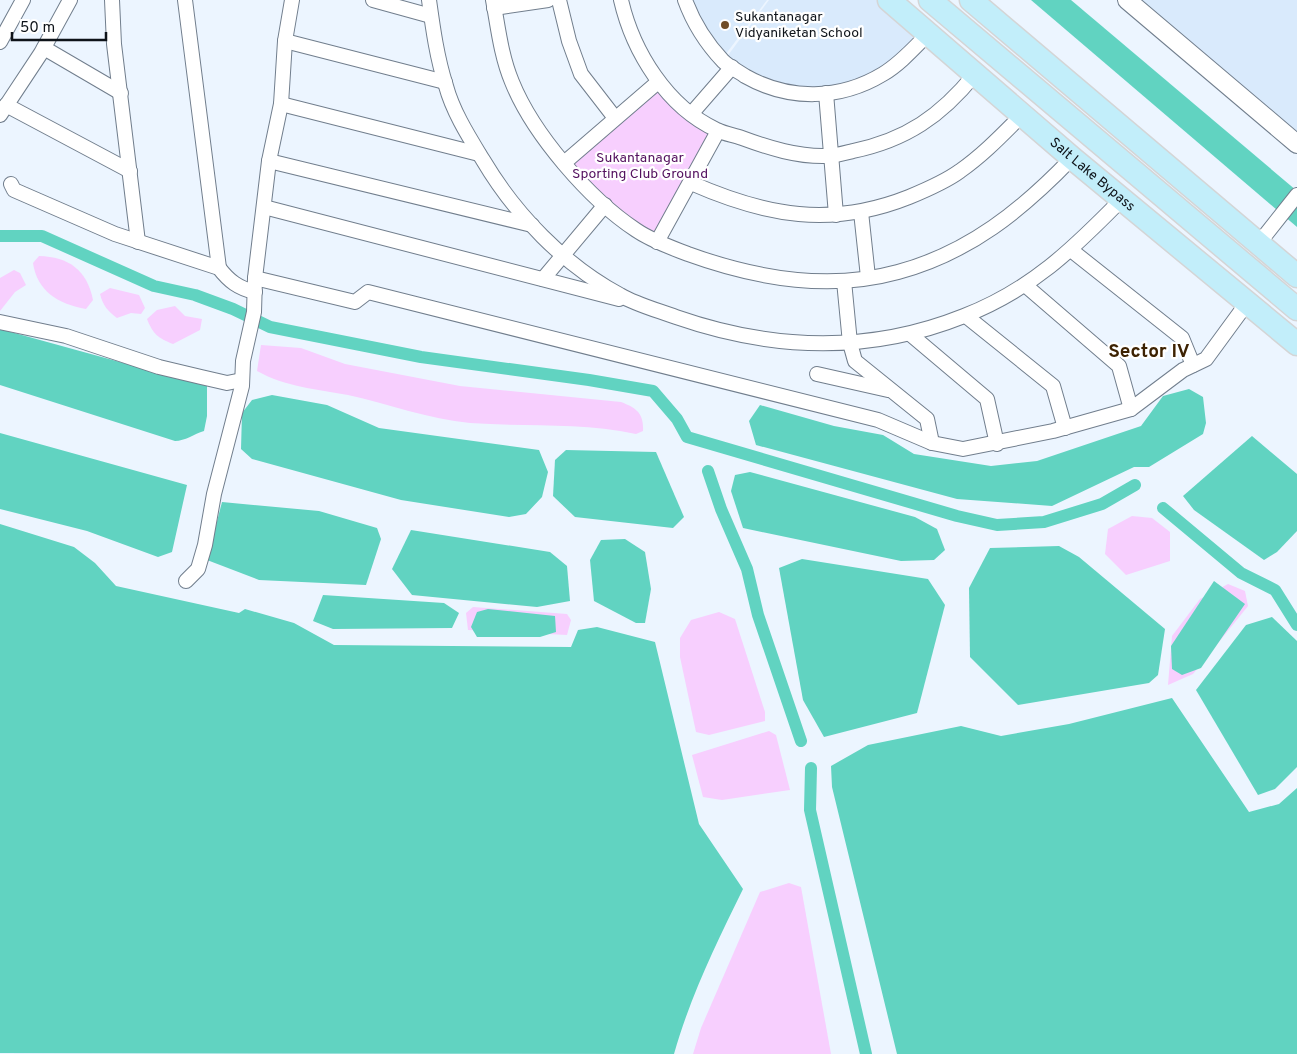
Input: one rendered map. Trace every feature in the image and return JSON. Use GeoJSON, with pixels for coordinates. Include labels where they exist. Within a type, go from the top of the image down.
{"type":"FeatureCollection","features":[{"type":"Feature","properties":{"kind":"main road","name":"Salt Lake Bypass"},"geometry":{"type":"LineString","coordinates":[[889,0],[1022,116],[1297,344]]}},
{"type":"Feature","properties":{"kind":"main road","name":"Salt Lake Bypass"},"geometry":{"type":"LineString","coordinates":[[930,0],[1297,310]]}},
{"type":"Feature","properties":{"kind":"main road"},"geometry":{"type":"LineString","coordinates":[[971,0],[1266,235],[1297,276]]}},
{"type":"Feature","properties":{"kind":"street"},"geometry":{"type":"LineString","coordinates":[[0,42],[23,0]]}},
{"type":"Feature","properties":{"kind":"street"},"geometry":{"type":"LineString","coordinates":[[70,0],[44,48],[3,110],[130,171]]}},
{"type":"Feature","properties":{"kind":"street"},"geometry":{"type":"LineString","coordinates":[[112,0],[138,242]]}},
{"type":"Feature","properties":{"kind":"street"},"geometry":{"type":"LineString","coordinates":[[185,0],[219,268],[228,280],[242,289],[255,285],[355,302],[368,292],[878,420],[932,443],[963,449],[997,444],[1065,428],[1131,409],[1193,365],[1206,359],[1248,303]]}},
{"type":"Feature","properties":{"kind":"street"},"geometry":{"type":"LineString","coordinates":[[186,581],[198,569],[205,545],[214,494],[242,380],[246,345],[254,312],[255,285],[269,161],[281,104],[285,42],[292,0]]}},
{"type":"Feature","properties":{"kind":"street"},"geometry":{"type":"LineString","coordinates":[[373,0],[431,16]]}},
{"type":"Feature","properties":{"kind":"street"},"geometry":{"type":"LineString","coordinates":[[429,0],[445,82],[468,136],[496,182],[532,225],[564,254],[620,295],[644,306]]}},
{"type":"Feature","properties":{"kind":"street"},"geometry":{"type":"LineString","coordinates":[[548,0],[494,4],[501,46],[512,82],[528,111],[564,162],[605,205],[635,230],[657,242],[711,262],[747,271],[798,280],[844,281],[898,272],[948,253],[996,227],[1026,204],[1072,158]]}},
{"type":"Feature","properties":{"kind":"street"},"geometry":{"type":"LineString","coordinates":[[559,0],[569,40],[581,74],[616,118]]}},
{"type":"Feature","properties":{"kind":"street"},"geometry":{"type":"LineString","coordinates":[[621,0],[630,30],[658,82],[692,113],[718,131],[792,153],[832,155],[871,147],[903,136],[931,120],[975,74]]}},
{"type":"Feature","properties":{"kind":"street"},"geometry":{"type":"LineString","coordinates":[[685,0],[691,15],[724,63],[776,90],[807,96],[846,91],[883,74],[900,62],[928,34]]}},
{"type":"Feature","properties":{"kind":"street"},"geometry":{"type":"LineString","coordinates":[[1127,0],[1297,144]]}},
{"type":"Feature","properties":{"kind":"street"},"geometry":{"type":"LineString","coordinates":[[285,42],[445,82]]}},
{"type":"Feature","properties":{"kind":"street"},"geometry":{"type":"LineString","coordinates":[[44,48],[121,93]]}},
{"type":"Feature","properties":{"kind":"street"},"geometry":{"type":"LineString","coordinates":[[692,113],[732,67]]}},
{"type":"Feature","properties":{"kind":"street"},"geometry":{"type":"LineString","coordinates":[[564,162],[658,82]]}},
{"type":"Feature","properties":{"kind":"street"},"geometry":{"type":"LineString","coordinates":[[826,93],[836,215]]}},
{"type":"Feature","properties":{"kind":"street"},"geometry":{"type":"LineString","coordinates":[[281,104],[479,154]]}},
{"type":"Feature","properties":{"kind":"street"},"geometry":{"type":"LineString","coordinates":[[691,183],[740,202],[785,213],[822,216],[861,212],[914,195],[958,172],[987,150],[1022,116]]}},
{"type":"Feature","properties":{"kind":"street"},"geometry":{"type":"LineString","coordinates":[[657,242],[718,131]]}},
{"type":"Feature","properties":{"kind":"street"},"geometry":{"type":"LineString","coordinates":[[269,161],[445,206],[532,225]]}},
{"type":"Feature","properties":{"kind":"street"},"geometry":{"type":"LineString","coordinates":[[11,184],[14,190],[138,242],[219,268]]}},
{"type":"Feature","properties":{"kind":"street"},"geometry":{"type":"LineString","coordinates":[[1266,235],[1297,196]]}},
{"type":"Feature","properties":{"kind":"street"},"geometry":{"type":"LineString","coordinates":[[264,207],[644,306],[734,335],[775,341],[850,343],[888,339],[910,334],[966,316],[1025,285],[1071,250],[1122,199]]}},
{"type":"Feature","properties":{"kind":"street"},"geometry":{"type":"LineString","coordinates":[[543,279],[605,205]]}},
{"type":"Feature","properties":{"kind":"street"},"geometry":{"type":"LineString","coordinates":[[861,212],[868,277]]}},
{"type":"Feature","properties":{"kind":"street"},"geometry":{"type":"LineString","coordinates":[[1071,250],[1182,338],[1193,365]]}},
{"type":"Feature","properties":{"kind":"street"},"geometry":{"type":"LineString","coordinates":[[844,281],[850,343],[855,361],[927,420],[932,443]]}},
{"type":"Feature","properties":{"kind":"street"},"geometry":{"type":"LineString","coordinates":[[1025,285],[1119,366],[1131,409]]}},
{"type":"Feature","properties":{"kind":"street"},"geometry":{"type":"LineString","coordinates":[[966,316],[1053,386],[1065,428]]}},
{"type":"Feature","properties":{"kind":"street"},"geometry":{"type":"LineString","coordinates":[[0,322],[66,336],[159,367],[227,383],[242,380]]}},
{"type":"Feature","properties":{"kind":"street"},"geometry":{"type":"LineString","coordinates":[[910,334],[988,400],[997,444]]}},
{"type":"Feature","properties":{"kind":"street"},"geometry":{"type":"LineString","coordinates":[[817,374],[891,390]]}},
{"type":"Feature","properties":{"kind":"shaded area","name":"Sukantanagar Vidyaniketan School"},"geometry":{"type":"Polygon","coordinates":[[[691,0],[767,0],[725,55],[710,39],[691,0]]]}},
{"type":"Feature","properties":{"kind":"shaded area"},"geometry":{"type":"Polygon","coordinates":[[[769,0],[878,0],[922,36],[905,55],[846,88],[776,87],[726,58],[769,0]]]}},
{"type":"Feature","properties":{"kind":"shaded area"},"geometry":{"type":"Polygon","coordinates":[[[1031,0],[1071,0],[1297,191],[1297,227],[1031,0]]]}},
{"type":"Feature","properties":{"kind":"shaded area"},"geometry":{"type":"Polygon","coordinates":[[[1135,0],[1297,0],[1297,137],[1135,0]]]}},
{"type":"Feature","properties":{"kind":"shaded area"},"geometry":{"type":"Polygon","coordinates":[[[0,329],[207,386],[207,416],[204,431],[186,439],[175,441],[0,385],[0,329]]]}},
{"type":"Feature","properties":{"kind":"shaded area"},"geometry":{"type":"Polygon","coordinates":[[[1189,389],[1203,397],[1206,423],[1203,434],[1149,467],[1134,467],[1052,506],[957,499],[756,445],[749,421],[760,405],[834,426],[883,435],[914,454],[991,466],[1037,461],[1141,426],[1163,396],[1189,389]]]}},
{"type":"Feature","properties":{"kind":"shaded area"},"geometry":{"type":"Polygon","coordinates":[[[272,395],[327,405],[379,428],[539,450],[548,472],[542,497],[526,514],[509,517],[401,500],[252,459],[241,449],[242,413],[252,400],[272,395]]]}},
{"type":"Feature","properties":{"kind":"shaded area"},"geometry":{"type":"Polygon","coordinates":[[[0,433],[187,485],[172,552],[158,557],[87,531],[0,509],[0,433]]]}},
{"type":"Feature","properties":{"kind":"shaded area"},"geometry":{"type":"Polygon","coordinates":[[[1252,436],[1297,474],[1297,531],[1277,552],[1264,560],[1194,510],[1183,496],[1252,436]]]}},
{"type":"Feature","properties":{"kind":"shaded area"},"geometry":{"type":"Polygon","coordinates":[[[566,450],[656,452],[684,517],[673,528],[575,517],[553,496],[555,460],[566,450]]]}},
{"type":"Feature","properties":{"kind":"shaded area"},"geometry":{"type":"Polygon","coordinates":[[[750,472],[915,517],[937,529],[945,550],[934,560],[901,561],[743,528],[731,491],[735,475],[750,472]]]}},
{"type":"Feature","properties":{"kind":"shaded area"},"geometry":{"type":"Polygon","coordinates":[[[222,502],[319,511],[377,528],[381,539],[366,585],[259,580],[207,560],[222,502]]]}},
{"type":"Feature","properties":{"kind":"shaded area"},"geometry":{"type":"Polygon","coordinates":[[[0,524],[74,547],[95,563],[116,586],[239,613],[245,609],[294,623],[334,645],[571,647],[578,630],[597,627],[655,642],[699,824],[743,889],[696,991],[674,1054],[0,1053],[0,524]]]}},
{"type":"Feature","properties":{"kind":"shaded area"},"geometry":{"type":"Polygon","coordinates":[[[411,530],[550,552],[567,566],[570,601],[537,607],[412,595],[392,569],[411,530]]]}},
{"type":"Feature","properties":{"kind":"shaded area"},"geometry":{"type":"Polygon","coordinates":[[[625,539],[645,552],[651,589],[645,623],[636,623],[594,601],[590,560],[601,540],[625,539]]]}},
{"type":"Feature","properties":{"kind":"shaded area"},"geometry":{"type":"Polygon","coordinates":[[[1059,546],[1079,557],[1165,629],[1158,675],[1149,683],[1018,705],[970,657],[969,588],[990,548],[1059,546]]]}},
{"type":"Feature","properties":{"kind":"shaded area"},"geometry":{"type":"Polygon","coordinates":[[[802,559],[928,579],[945,605],[917,713],[824,737],[803,700],[779,568],[802,559]]]}},
{"type":"Feature","properties":{"kind":"shaded area"},"geometry":{"type":"Polygon","coordinates":[[[1214,581],[1245,604],[1201,668],[1182,675],[1172,669],[1171,646],[1214,581]]]}},
{"type":"Feature","properties":{"kind":"shaded area"},"geometry":{"type":"Polygon","coordinates":[[[323,595],[444,603],[459,613],[452,628],[333,629],[313,621],[323,595]]]}},
{"type":"Feature","properties":{"kind":"shaded area"},"geometry":{"type":"Polygon","coordinates":[[[488,609],[555,616],[556,632],[540,637],[477,637],[471,627],[477,612],[488,609]]]}},
{"type":"Feature","properties":{"kind":"shaded area"},"geometry":{"type":"Polygon","coordinates":[[[1272,617],[1297,641],[1297,767],[1275,789],[1258,795],[1196,690],[1246,625],[1272,617]]]}},
{"type":"Feature","properties":{"kind":"shaded area"},"geometry":{"type":"Polygon","coordinates":[[[1172,698],[1249,812],[1279,804],[1297,788],[1297,1054],[897,1054],[832,787],[831,766],[868,745],[961,726],[1001,736],[1069,724],[1172,698]]]}},
{"type":"Feature","properties":{"kind":"green space","name":"Sukantanagar Sporting Club Ground"},"geometry":{"type":"Polygon","coordinates":[[[659,89],[713,133],[656,236],[605,199],[570,164],[659,89]]]}},
{"type":"Feature","properties":{"kind":"green space"},"geometry":{"type":"Polygon","coordinates":[[[39,256],[68,262],[81,273],[93,300],[86,309],[66,304],[50,295],[44,289],[35,273],[33,263],[39,256]]]}},
{"type":"Feature","properties":{"kind":"green space"},"geometry":{"type":"Polygon","coordinates":[[[14,270],[20,273],[26,285],[15,292],[0,311],[0,278],[14,270]]]}},
{"type":"Feature","properties":{"kind":"green space"},"geometry":{"type":"Polygon","coordinates":[[[110,288],[139,295],[145,308],[141,314],[131,313],[117,318],[104,305],[100,294],[110,288]]]}},
{"type":"Feature","properties":{"kind":"green space"},"geometry":{"type":"Polygon","coordinates":[[[175,306],[185,316],[202,319],[200,330],[173,344],[157,335],[147,319],[157,310],[175,306]]]}},
{"type":"Feature","properties":{"kind":"green space"},"geometry":{"type":"Polygon","coordinates":[[[261,345],[301,348],[345,364],[460,386],[621,402],[638,412],[641,416],[643,431],[636,434],[574,426],[470,423],[424,415],[348,395],[279,381],[257,371],[261,345]]]}},
{"type":"Feature","properties":{"kind":"green space"},"geometry":{"type":"Polygon","coordinates":[[[1132,516],[1152,518],[1170,532],[1170,561],[1126,575],[1105,554],[1108,529],[1132,516]]]}},
{"type":"Feature","properties":{"kind":"green space"},"geometry":{"type":"Polygon","coordinates":[[[1228,584],[1245,591],[1248,606],[1193,674],[1168,685],[1172,636],[1200,599],[1228,584]]]}},
{"type":"Feature","properties":{"kind":"green space"},"geometry":{"type":"Polygon","coordinates":[[[473,607],[567,614],[571,620],[567,635],[468,630],[466,613],[473,607]]]}},
{"type":"Feature","properties":{"kind":"green space"},"geometry":{"type":"Polygon","coordinates":[[[719,612],[735,619],[765,712],[765,721],[709,735],[696,732],[680,657],[680,638],[691,620],[719,612]]]}},
{"type":"Feature","properties":{"kind":"green space"},"geometry":{"type":"Polygon","coordinates":[[[769,731],[776,735],[790,790],[722,800],[703,797],[692,755],[769,731]]]}},
{"type":"Feature","properties":{"kind":"green space"},"geometry":{"type":"Polygon","coordinates":[[[789,883],[801,887],[831,1054],[693,1054],[701,1028],[760,892],[789,883]]]}},
{"type":"Feature","properties":{"kind":"waterway"},"geometry":{"type":"LineString","coordinates":[[0,236],[42,236],[154,286],[195,295],[233,309],[270,327],[421,357],[589,380],[653,391],[677,419],[687,437],[957,516],[997,525],[1044,522],[1102,504],[1135,485]]}},
{"type":"Feature","properties":{"kind":"waterway"},"geometry":{"type":"LineString","coordinates":[[708,471],[721,509],[747,569],[758,615],[801,741]]}},
{"type":"Feature","properties":{"kind":"waterway"},"geometry":{"type":"LineString","coordinates":[[1163,508],[1241,573],[1275,590],[1297,625]]}},
{"type":"Feature","properties":{"kind":"waterway"},"geometry":{"type":"LineString","coordinates":[[811,768],[810,810],[866,1054]]}},
{"type":"Feature","properties":{"kind":"place","name":"Sukantanagar Vidyaniketan School"},"geometry":{"type":"Point","coordinates":[725,25]}},
{"type":"Feature","properties":{"kind":"district","name":"Sector IV"},"geometry":{"type":"Point","coordinates":[1149,352]}}]}
